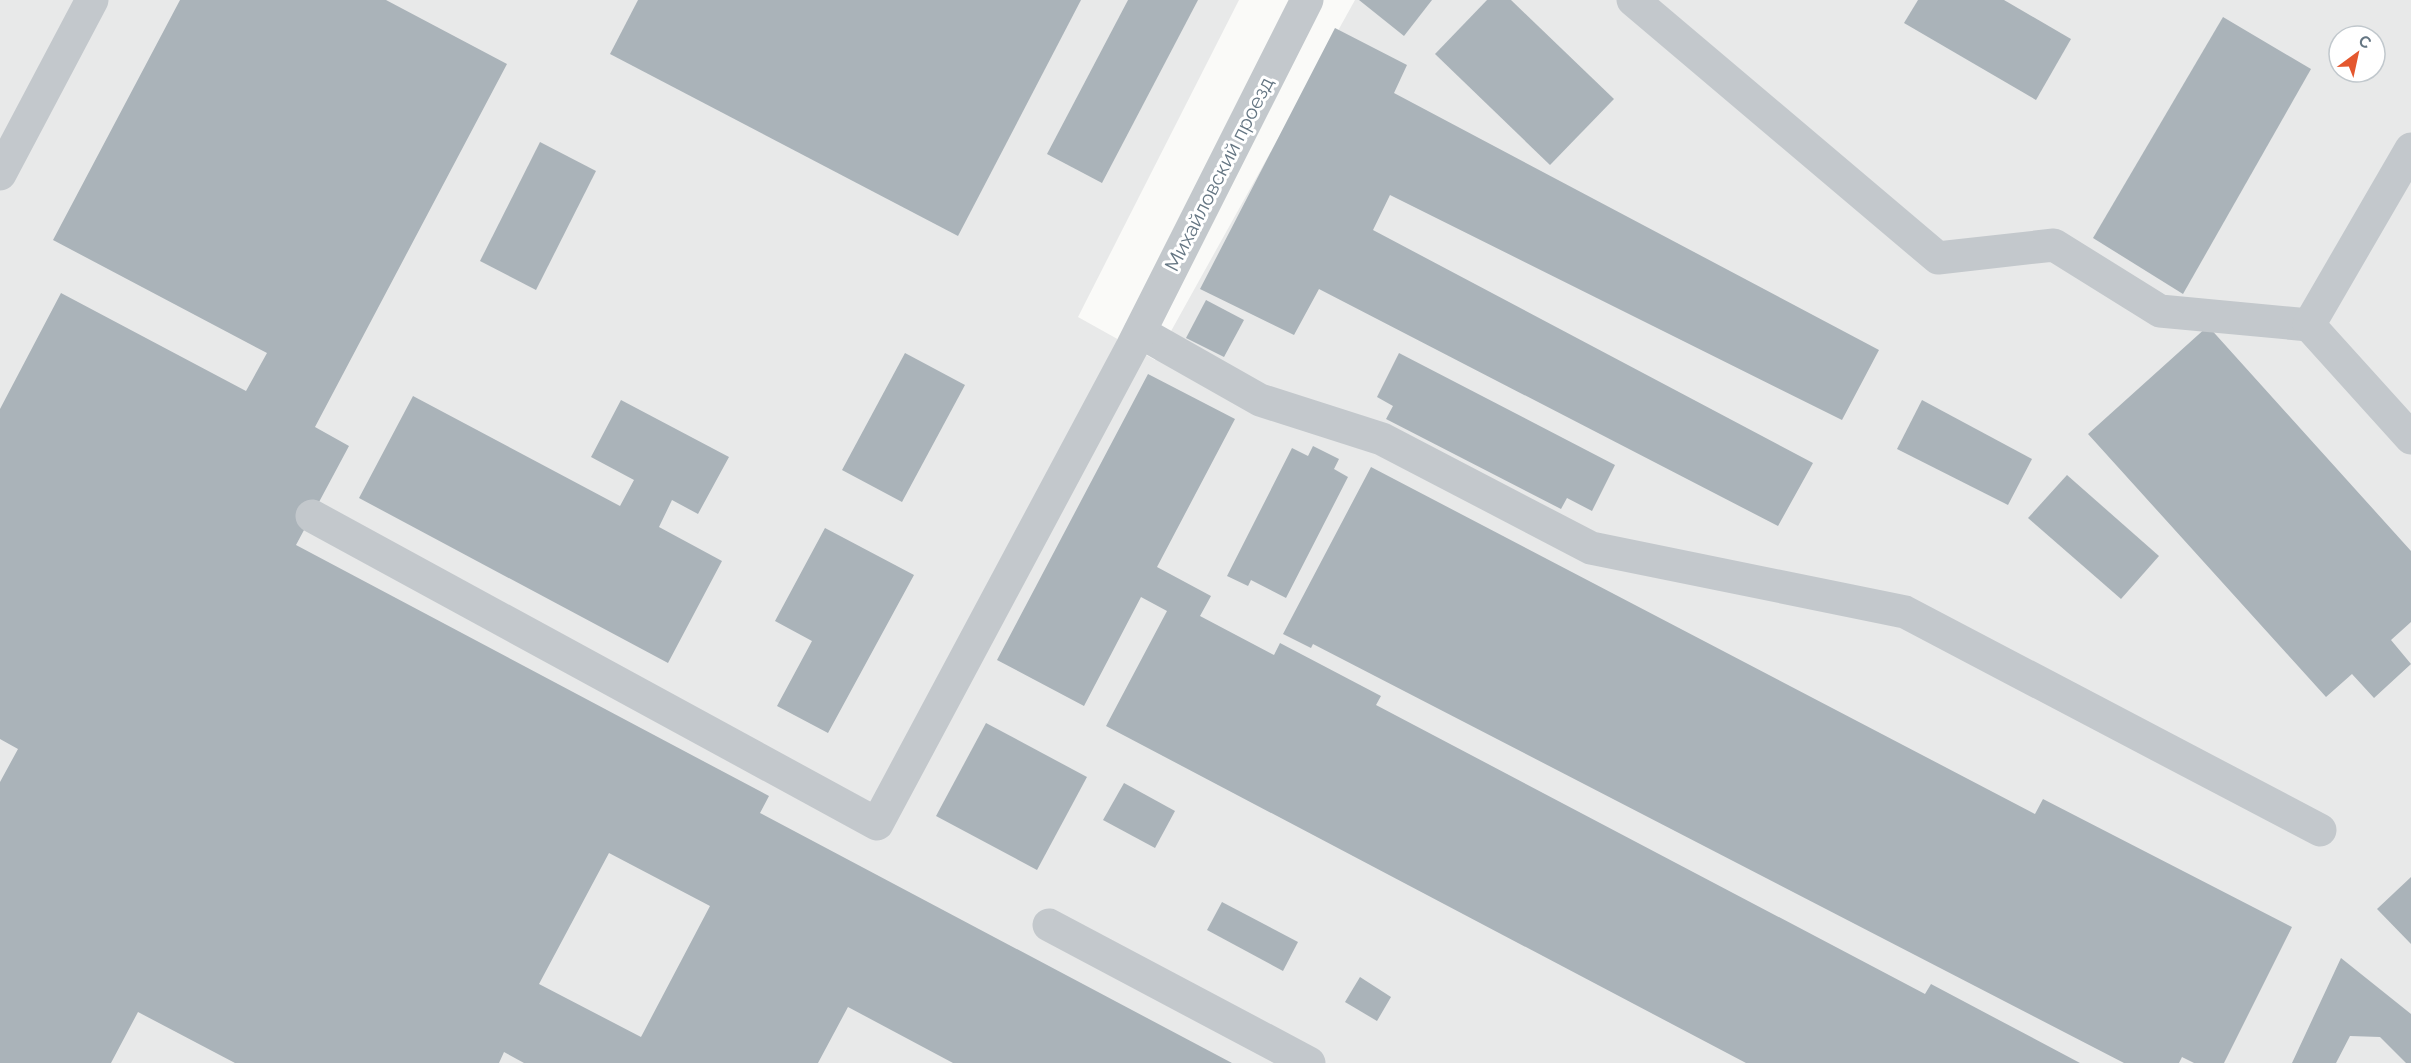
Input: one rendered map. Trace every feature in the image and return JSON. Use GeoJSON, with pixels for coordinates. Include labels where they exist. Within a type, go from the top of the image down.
{"type":"FeatureCollection","features":[{"type":"Feature","properties":{"kind":"street"},"geometry":{"type":"LineString","coordinates":[[0,174],[92,0]]}},
{"type":"Feature","properties":{"kind":"street","name":"Михайловский проезд"},"geometry":{"type":"LineString","coordinates":[[312,516],[877,824],[1136,340],[1307,0]]}},
{"type":"Feature","properties":{"kind":"street"},"geometry":{"type":"LineString","coordinates":[[1633,0],[1938,258],[2054,245],[2160,311],[2309,324],[2411,438]]}},
{"type":"Feature","properties":{"kind":"street"},"geometry":{"type":"LineString","coordinates":[[2309,324],[2411,149]]}},
{"type":"Feature","properties":{"kind":"street"},"geometry":{"type":"LineString","coordinates":[[1136,340],[1260,400],[1382,439],[1591,548],[1905,612],[2320,830]]}},
{"type":"Feature","properties":{"kind":"street"},"geometry":{"type":"LineString","coordinates":[[1049,926],[1308,1063]]}},
{"type":"Feature","properties":{"kind":"shaded area"},"geometry":{"type":"Polygon","coordinates":[[[0,0],[1239,0],[1078,317],[1155,360],[1355,0],[2411,0],[2411,1063],[0,1063],[0,0]]]}},
{"type":"Feature","properties":{"kind":"building"},"geometry":{"type":"Polygon","coordinates":[[[180,0],[386,0],[507,64],[315,427],[349,446],[296,545],[769,796],[760,813],[1232,1063],[953,1063],[848,1007],[818,1063],[524,1063],[504,1052],[499,1063],[235,1063],[138,1012],[111,1063],[0,1063],[0,782],[18,749],[0,739],[0,409],[61,293],[246,391],[267,353],[53,240],[180,0]],[[609,853],[539,984],[641,1037],[710,906],[609,853]]]}},
{"type":"Feature","properties":{"kind":"building"},"geometry":{"type":"Polygon","coordinates":[[[638,0],[1081,0],[958,236],[610,54],[638,0]]]}},
{"type":"Feature","properties":{"kind":"building"},"geometry":{"type":"Polygon","coordinates":[[[1128,0],[1198,0],[1102,183],[1047,154],[1128,0]]]}},
{"type":"Feature","properties":{"kind":"building"},"geometry":{"type":"Polygon","coordinates":[[[1359,0],[1432,0],[1404,36],[1359,0]]]}},
{"type":"Feature","properties":{"kind":"building"},"geometry":{"type":"Polygon","coordinates":[[[1487,0],[1511,0],[1614,99],[1550,165],[1435,54],[1487,0]]]}},
{"type":"Feature","properties":{"kind":"building"},"geometry":{"type":"Polygon","coordinates":[[[1918,0],[2004,0],[2071,39],[2036,100],[1904,23],[1918,0]]]}},
{"type":"Feature","properties":{"kind":"building"},"geometry":{"type":"Polygon","coordinates":[[[2223,17],[2311,69],[2183,294],[2093,238],[2223,17]]]}},
{"type":"Feature","properties":{"kind":"building"},"geometry":{"type":"Polygon","coordinates":[[[1335,28],[1407,65],[1394,93],[1879,350],[1842,420],[1390,195],[1373,230],[1813,463],[1778,526],[1319,289],[1294,335],[1200,289],[1335,28]]]}},
{"type":"Feature","properties":{"kind":"building"},"geometry":{"type":"Polygon","coordinates":[[[540,142],[596,171],[536,290],[480,261],[540,142]]]}},
{"type":"Feature","properties":{"kind":"building"},"geometry":{"type":"Polygon","coordinates":[[[1206,300],[1244,320],[1224,357],[1186,338],[1206,300]]]}},
{"type":"Feature","properties":{"kind":"building"},"geometry":{"type":"Polygon","coordinates":[[[2208,326],[2411,551],[2411,622],[2391,640],[2411,664],[2374,698],[2352,674],[2326,697],[2088,434],[2208,326]]]}},
{"type":"Feature","properties":{"kind":"building"},"geometry":{"type":"Polygon","coordinates":[[[905,353],[965,385],[902,502],[842,470],[905,353]]]}},
{"type":"Feature","properties":{"kind":"building"},"geometry":{"type":"Polygon","coordinates":[[[1399,353],[1615,465],[1592,511],[1567,498],[1561,509],[1386,419],[1393,406],[1377,397],[1399,353]]]}},
{"type":"Feature","properties":{"kind":"building"},"geometry":{"type":"Polygon","coordinates":[[[1148,374],[1235,419],[1157,567],[1211,596],[1200,616],[1274,655],[1280,643],[1381,696],[1376,705],[1925,994],[1931,984],[2080,1063],[1746,1063],[1106,726],[1167,611],[1141,597],[1084,706],[997,660],[1148,374]]]}},
{"type":"Feature","properties":{"kind":"building"},"geometry":{"type":"Polygon","coordinates":[[[413,396],[620,506],[634,480],[591,457],[621,400],[729,457],[698,514],[672,500],[659,527],[722,561],[668,663],[359,498],[413,396]]]}},
{"type":"Feature","properties":{"kind":"building"},"geometry":{"type":"Polygon","coordinates":[[[1922,400],[2032,459],[2008,505],[1897,449],[1922,400]]]}},
{"type":"Feature","properties":{"kind":"building"},"geometry":{"type":"Polygon","coordinates":[[[1313,446],[1339,459],[1334,469],[1348,477],[1286,598],[1251,580],[1248,586],[1227,576],[1292,448],[1308,456],[1313,446]]]}},
{"type":"Feature","properties":{"kind":"building"},"geometry":{"type":"Polygon","coordinates":[[[1371,467],[2035,814],[2043,799],[2292,927],[2224,1063],[2194,1063],[2182,1057],[2179,1063],[2124,1063],[1313,644],[1311,648],[1283,634],[1371,467]]]}},
{"type":"Feature","properties":{"kind":"building"},"geometry":{"type":"Polygon","coordinates":[[[2067,475],[2159,556],[2121,599],[2028,518],[2067,475]]]}},
{"type":"Feature","properties":{"kind":"building"},"geometry":{"type":"Polygon","coordinates":[[[825,528],[914,575],[828,733],[777,706],[812,641],[775,621],[825,528]]]}},
{"type":"Feature","properties":{"kind":"building"},"geometry":{"type":"Polygon","coordinates":[[[986,723],[1087,777],[1037,870],[936,816],[986,723]]]}},
{"type":"Feature","properties":{"kind":"building"},"geometry":{"type":"Polygon","coordinates":[[[1124,783],[1175,811],[1155,848],[1103,820],[1124,783]]]}},
{"type":"Feature","properties":{"kind":"building"},"geometry":{"type":"Polygon","coordinates":[[[2411,877],[2411,944],[2377,909],[2411,877]]]}},
{"type":"Feature","properties":{"kind":"building"},"geometry":{"type":"Polygon","coordinates":[[[1222,902],[1298,942],[1283,971],[1207,930],[1222,902]]]}},
{"type":"Feature","properties":{"kind":"building"},"geometry":{"type":"Polygon","coordinates":[[[2341,958],[2411,1014],[2411,1063],[2406,1063],[2380,1037],[2350,1036],[2336,1063],[2292,1063],[2341,958]]]}},
{"type":"Feature","properties":{"kind":"building"},"geometry":{"type":"Polygon","coordinates":[[[1360,977],[1391,997],[1377,1021],[1345,1002],[1360,977]]]}}]}
